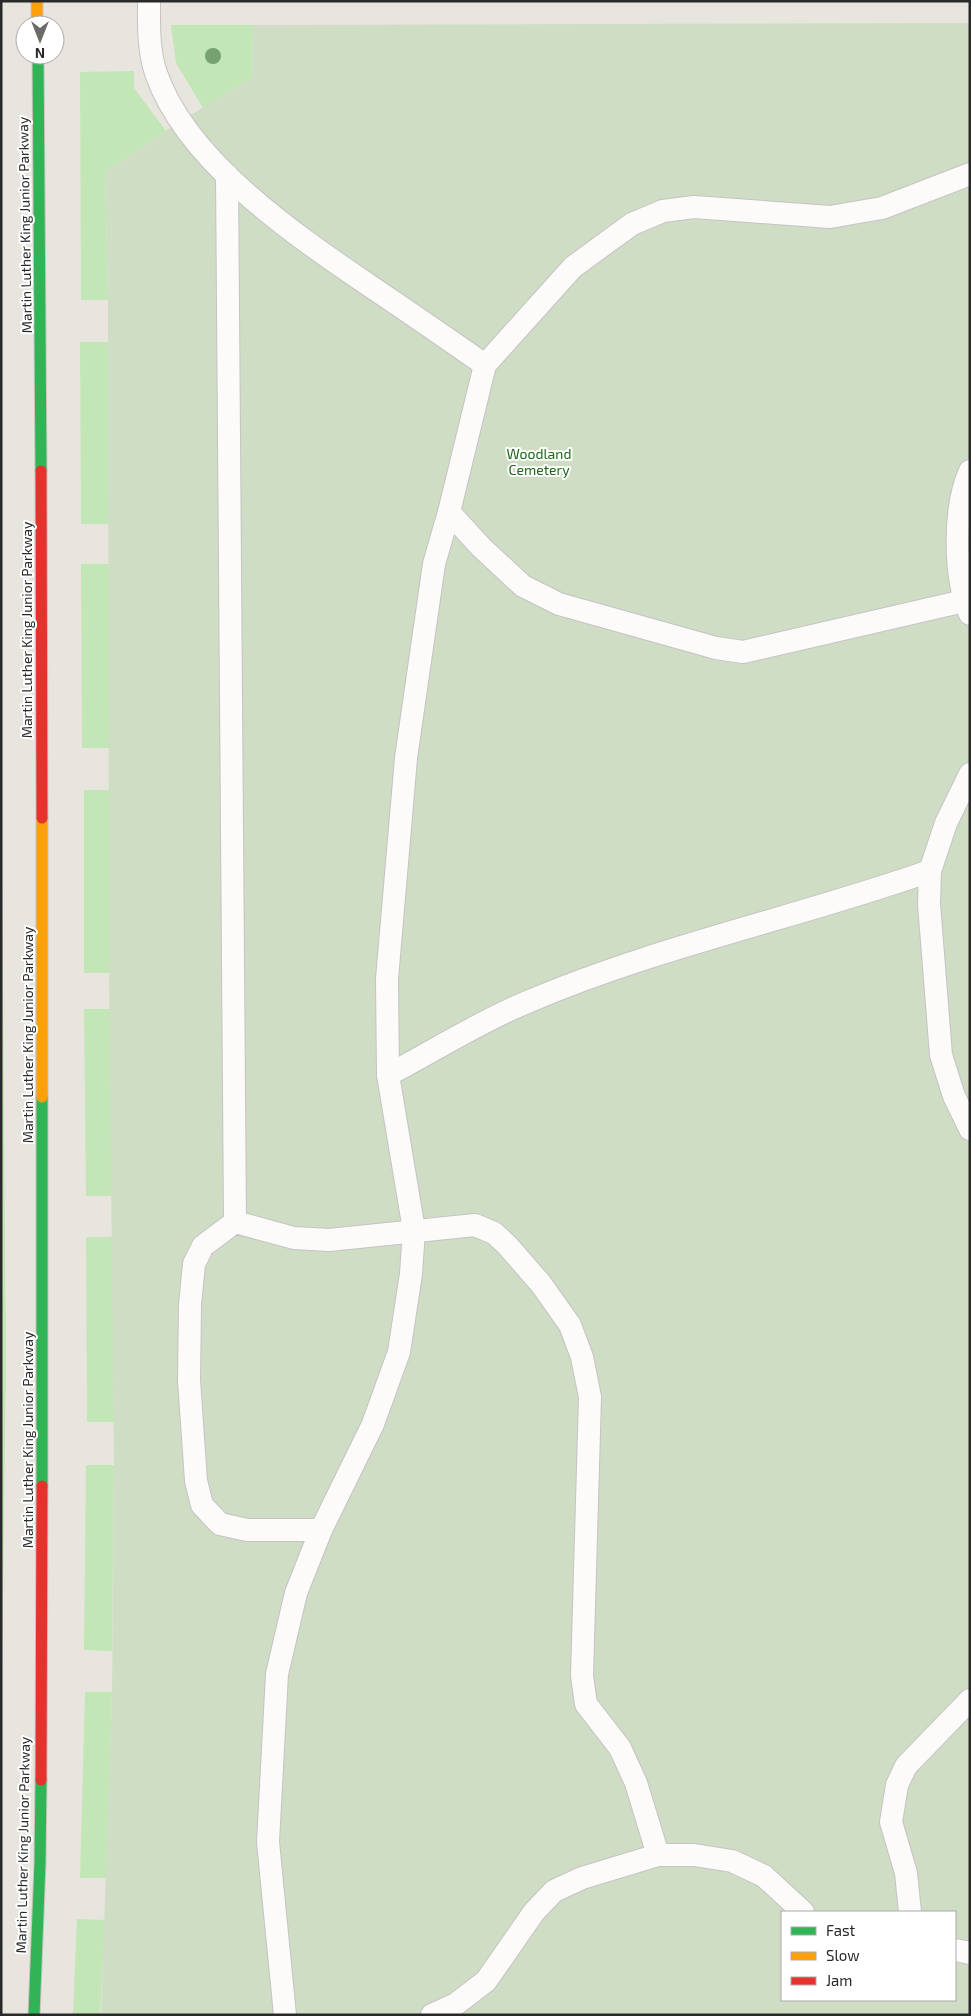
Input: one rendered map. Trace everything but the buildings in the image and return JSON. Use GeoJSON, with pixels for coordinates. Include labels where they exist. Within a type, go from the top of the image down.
{"type":"FeatureCollection","features":[{"type":"Feature","properties":{"kind":"main road"},"geometry":{"type":"LineString","coordinates":[[37,1],[37,15]]}},
{"type":"Feature","properties":{"kind":"main road","name":"Martin Luther King Junior Parkway"},"geometry":{"type":"LineString","coordinates":[[34,2015],[40,1863],[44,1400],[41,228],[38,65]]}},
{"type":"Feature","properties":{"kind":"lane"},"geometry":{"type":"LineString","coordinates":[[149,1],[150,45],[156,72],[166,98],[180,122],[227,175],[294,234],[485,364]]}},
{"type":"Feature","properties":{"kind":"lane"},"geometry":{"type":"LineString","coordinates":[[284,2015],[268,1842],[277,1674],[296,1592],[321,1530],[373,1424],[399,1352],[411,1274],[414,1230],[388,1075],[387,979],[406,758],[434,564],[449,512],[485,364],[573,267],[632,224],[662,211],[694,207],[830,217],[882,208],[970,174]]}},
{"type":"Feature","properties":{"kind":"lane"},"geometry":{"type":"LineString","coordinates":[[227,175],[235,1222]]}},
{"type":"Feature","properties":{"kind":"lane"},"geometry":{"type":"LineString","coordinates":[[449,512],[481,547],[523,586],[559,604],[716,648],[743,652],[967,608],[958,547],[960,506],[970,471]]}},
{"type":"Feature","properties":{"kind":"lane"},"geometry":{"type":"LineString","coordinates":[[970,774],[946,823],[930,871],[929,904],[941,1055],[954,1096],[970,1129]]}},
{"type":"Feature","properties":{"kind":"lane"},"geometry":{"type":"LineString","coordinates":[[388,1075],[523,1003],[626,964],[868,893],[930,871]]}},
{"type":"Feature","properties":{"kind":"lane"},"geometry":{"type":"LineString","coordinates":[[235,1222],[294,1238],[328,1240],[476,1225],[494,1233],[541,1284],[570,1324],[582,1357],[590,1398],[582,1676],[586,1704],[620,1748],[636,1783],[658,1855]]}},
{"type":"Feature","properties":{"kind":"lane"},"geometry":{"type":"LineString","coordinates":[[235,1222],[203,1246],[194,1264],[190,1305],[189,1380],[196,1482],[202,1505],[220,1524],[247,1530],[321,1530]]}},
{"type":"Feature","properties":{"kind":"lane"},"geometry":{"type":"LineString","coordinates":[[910,1911],[906,1873],[891,1822],[896,1786],[906,1766],[970,1700]]}},
{"type":"Feature","properties":{"kind":"lane"},"geometry":{"type":"LineString","coordinates":[[432,2015],[456,2004],[486,1981],[534,1912],[554,1891],[582,1878],[658,1855],[694,1855],[732,1861],[764,1876],[802,1911]]}},
{"type":"Feature","properties":{"kind":"lane"},"geometry":{"type":"LineString","coordinates":[[956,1950],[970,1953]]}},
{"type":"Feature","properties":{"kind":"green space","name":"Woodland Cemetery"},"geometry":{"type":"Polygon","coordinates":[[[970,23],[970,2015],[101,2015],[112,1692],[114,1465],[109,973],[108,300],[105,172],[179,122],[252,78],[253,25],[970,23]]]}},
{"type":"Feature","properties":{"kind":"green space"},"geometry":{"type":"Polygon","coordinates":[[[171,25],[253,25],[252,78],[203,108],[176,63],[171,25]]]}},
{"type":"Feature","properties":{"kind":"green space"},"geometry":{"type":"Polygon","coordinates":[[[134,71],[134,88],[166,131],[105,172],[108,300],[81,300],[80,72],[134,71]]]}},
{"type":"Feature","properties":{"kind":"green space"},"geometry":{"type":"Polygon","coordinates":[[[80,342],[108,342],[109,524],[81,524],[80,342]]]}},
{"type":"Feature","properties":{"kind":"green space"},"geometry":{"type":"Polygon","coordinates":[[[81,564],[109,564],[110,748],[82,748],[81,564]]]}},
{"type":"Feature","properties":{"kind":"green space"},"geometry":{"type":"Polygon","coordinates":[[[1,740],[6,1361],[1,1758],[1,740]]]}},
{"type":"Feature","properties":{"kind":"green space"},"geometry":{"type":"Polygon","coordinates":[[[84,790],[109,790],[109,973],[84,973],[84,790]]]}},
{"type":"Feature","properties":{"kind":"green space"},"geometry":{"type":"Polygon","coordinates":[[[84,1009],[110,1009],[112,1196],[86,1196],[84,1009]]]}},
{"type":"Feature","properties":{"kind":"green space"},"geometry":{"type":"Polygon","coordinates":[[[86,1237],[113,1237],[114,1422],[87,1422],[86,1237]]]}},
{"type":"Feature","properties":{"kind":"green space"},"geometry":{"type":"Polygon","coordinates":[[[86,1465],[114,1465],[112,1651],[84,1650],[86,1465]]]}},
{"type":"Feature","properties":{"kind":"green space"},"geometry":{"type":"Polygon","coordinates":[[[85,1692],[112,1692],[106,1878],[80,1878],[85,1692]]]}},
{"type":"Feature","properties":{"kind":"green space"},"geometry":{"type":"Polygon","coordinates":[[[77,1919],[105,1920],[100,2015],[73,2015],[77,1919]]]}},
{"type":"Feature","properties":{"kind":"traffic: fast"},"geometry":{"type":"LineString","coordinates":[[38,65],[41,471]]}},
{"type":"Feature","properties":{"kind":"traffic: fast"},"geometry":{"type":"LineString","coordinates":[[42,1097],[42,1486]]}},
{"type":"Feature","properties":{"kind":"traffic: fast"},"geometry":{"type":"LineString","coordinates":[[34,2015],[41,1780]]}},
{"type":"Feature","properties":{"kind":"traffic: slow"},"geometry":{"type":"LineString","coordinates":[[37,1],[37,15]]}},
{"type":"Feature","properties":{"kind":"traffic: slow"},"geometry":{"type":"LineString","coordinates":[[42,818],[42,1097]]}},
{"type":"Feature","properties":{"kind":"traffic: jam"},"geometry":{"type":"LineString","coordinates":[[41,471],[42,818]]}},
{"type":"Feature","properties":{"kind":"traffic: jam"},"geometry":{"type":"LineString","coordinates":[[41,1780],[42,1486]]}}]}
